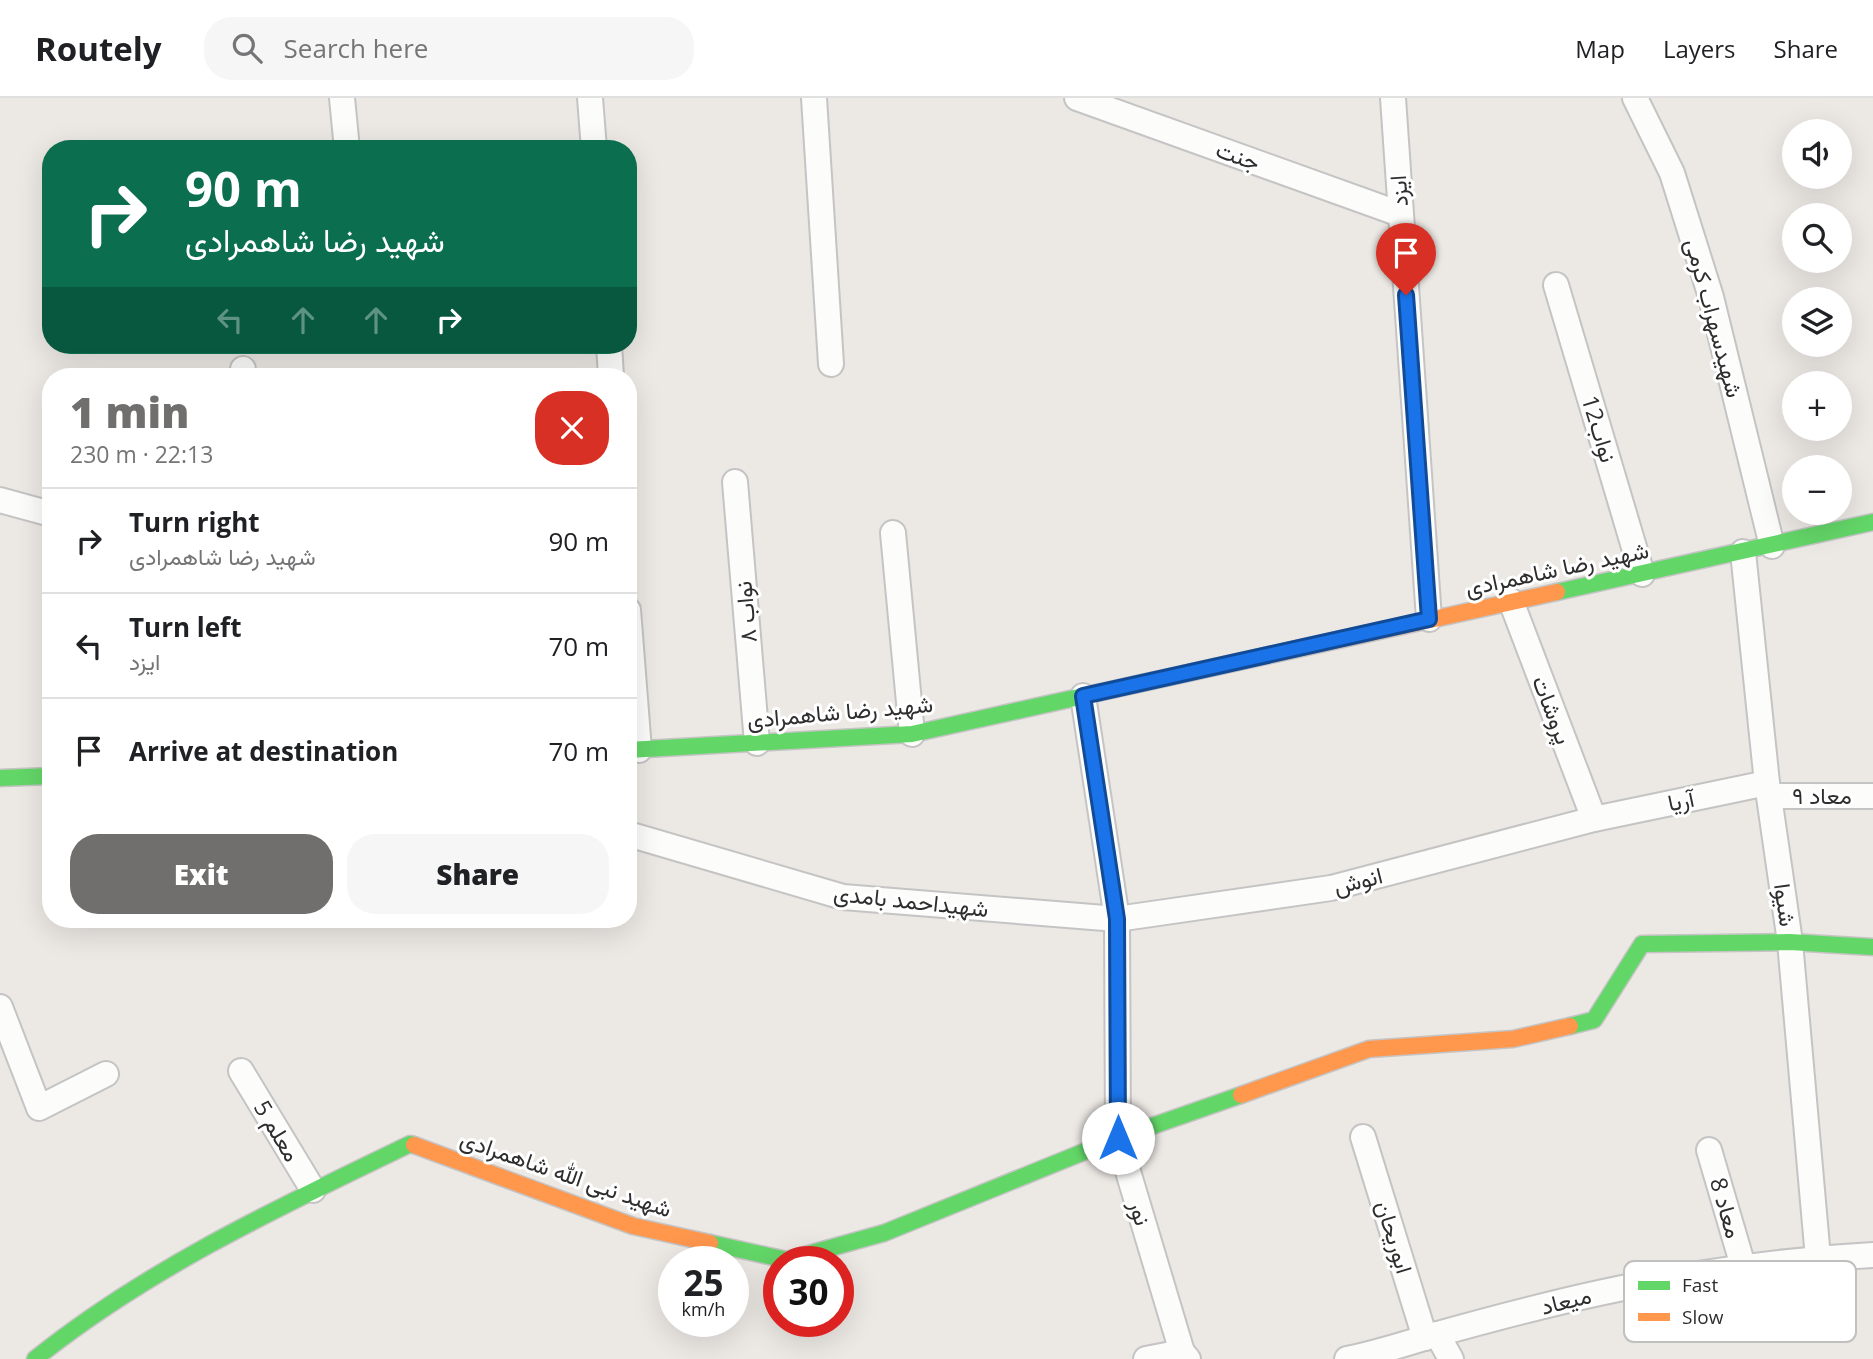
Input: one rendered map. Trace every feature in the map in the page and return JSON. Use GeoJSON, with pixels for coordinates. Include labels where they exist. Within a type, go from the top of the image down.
{"type":"FeatureCollection","features":[{"type":"Feature","properties":{"kind":"street"},"geometry":{"type":"LineString","coordinates":[[342,98],[346,140]]}},
{"type":"Feature","properties":{"kind":"street"},"geometry":{"type":"LineString","coordinates":[[590,98],[593,140]]}},
{"type":"Feature","properties":{"kind":"street"},"geometry":{"type":"LineString","coordinates":[[814,98],[831,364]]}},
{"type":"Feature","properties":{"kind":"street","name":"جنت"},"geometry":{"type":"LineString","coordinates":[[1077,98],[1400,214]]}},
{"type":"Feature","properties":{"kind":"street","name":"ایزد"},"geometry":{"type":"LineString","coordinates":[[1393,98],[1429,619]]}},
{"type":"Feature","properties":{"kind":"street","name":"شهیدسهراب کرمی"},"geometry":{"type":"LineString","coordinates":[[1635,98],[1672,173],[1711,297],[1772,546]]}},
{"type":"Feature","properties":{"kind":"street","name":"نواب12"},"geometry":{"type":"LineString","coordinates":[[1556,285],[1642,574]]}},
{"type":"Feature","properties":{"kind":"street","name":"نواب ۸"},"geometry":{"type":"LineString","coordinates":[[735,482],[757,743]]}},
{"type":"Feature","properties":{"kind":"street"},"geometry":{"type":"LineString","coordinates":[[0,500],[42,512]]}},
{"type":"Feature","properties":{"kind":"street","name":"شهید رضا شاهمرادی"},"geometry":{"type":"LineString","coordinates":[[637,750],[912,734],[1873,522]]}},
{"type":"Feature","properties":{"kind":"street"},"geometry":{"type":"LineString","coordinates":[[893,533],[912,734]]}},
{"type":"Feature","properties":{"kind":"street","name":"شیوا"},"geometry":{"type":"LineString","coordinates":[[1743,552],[1769,790],[1790,942],[1818,1258]]}},
{"type":"Feature","properties":{"kind":"street","name":"پروشات"},"geometry":{"type":"LineString","coordinates":[[1510,601],[1594,820]]}},
{"type":"Feature","properties":{"kind":"street","name":"نور"},"geometry":{"type":"LineString","coordinates":[[1083,696],[1117,919],[1118,1138],[1185,1356]]}},
{"type":"Feature","properties":{"kind":"street"},"geometry":{"type":"LineString","coordinates":[[0,778],[42,776]]}},
{"type":"Feature","properties":{"kind":"street","name":"معاد ۹"},"geometry":{"type":"LineString","coordinates":[[1769,790],[1873,796]]}},
{"type":"Feature","properties":{"kind":"street","name":"آریا"},"geometry":{"type":"LineString","coordinates":[[1594,820],[1769,790]]}},
{"type":"Feature","properties":{"kind":"street","name":"انوش"},"geometry":{"type":"LineString","coordinates":[[1117,919],[1331,888],[1594,820]]}},
{"type":"Feature","properties":{"kind":"street","name":"شهیداحمد بامدی"},"geometry":{"type":"LineString","coordinates":[[637,837],[843,897],[1117,919]]}},
{"type":"Feature","properties":{"kind":"street"},"geometry":{"type":"LineString","coordinates":[[1790,942],[1873,947]]}},
{"type":"Feature","properties":{"kind":"street","name":"شهید نبی الله شاهمرادی"},"geometry":{"type":"LineString","coordinates":[[35,1359],[56,1341],[155,1276],[313,1190],[410,1144],[633,1226],[786,1260],[884,1233],[1118,1138],[1369,1049],[1513,1039],[1594,1020],[1642,944],[1790,942]]}},
{"type":"Feature","properties":{"kind":"street"},"geometry":{"type":"LineString","coordinates":[[0,1007],[39,1108],[106,1074]]}},
{"type":"Feature","properties":{"kind":"street","name":"معلم 5"},"geometry":{"type":"LineString","coordinates":[[241,1071],[313,1190]]}},
{"type":"Feature","properties":{"kind":"street","name":"ابوریحان"},"geometry":{"type":"LineString","coordinates":[[1363,1137],[1431,1336],[1451,1359]]}},
{"type":"Feature","properties":{"kind":"street","name":"معاد 8"},"geometry":{"type":"LineString","coordinates":[[1709,1150],[1741,1261]]}},
{"type":"Feature","properties":{"kind":"street","name":"میعاد"},"geometry":{"type":"LineString","coordinates":[[1790,1261],[1873,1255]]}},
{"type":"Feature","properties":{"kind":"street","name":"میعاد"},"geometry":{"type":"LineString","coordinates":[[1347,1359],[1624,1288]]}},
{"type":"Feature","properties":{"kind":"street"},"geometry":{"type":"LineString","coordinates":[[1146,1359],[1185,1356]]}},
{"type":"Feature","properties":{"kind":"traffic: fast"},"geometry":{"type":"LineString","coordinates":[[1557,592],[1873,522]]}},
{"type":"Feature","properties":{"kind":"traffic: fast"},"geometry":{"type":"LineString","coordinates":[[637,749],[912,734],[1097,693]]}},
{"type":"Feature","properties":{"kind":"traffic: fast"},"geometry":{"type":"LineString","coordinates":[[0,778],[42,776]]}},
{"type":"Feature","properties":{"kind":"traffic: fast"},"geometry":{"type":"LineString","coordinates":[[1570,1026],[1594,1020],[1642,944],[1790,942],[1873,947]]}},
{"type":"Feature","properties":{"kind":"traffic: fast"},"geometry":{"type":"LineString","coordinates":[[710,1243],[787,1260],[884,1233],[1118,1138],[1241,1095]]}},
{"type":"Feature","properties":{"kind":"traffic: fast"},"geometry":{"type":"LineString","coordinates":[[35,1359],[123,1296],[216,1241],[361,1167],[410,1144],[414,1145]]}},
{"type":"Feature","properties":{"kind":"traffic: slow"},"geometry":{"type":"LineString","coordinates":[[1097,693],[1557,592]]}},
{"type":"Feature","properties":{"kind":"traffic: slow"},"geometry":{"type":"LineString","coordinates":[[1241,1095],[1369,1049],[1513,1039],[1570,1026]]}},
{"type":"Feature","properties":{"kind":"traffic: slow"},"geometry":{"type":"LineString","coordinates":[[414,1145],[633,1226],[710,1243]]}},
{"type":"Feature","properties":{"kind":"route"},"geometry":{"type":"LineString","coordinates":[[1118,1138],[1117,919],[1083,696],[1429,619],[1406,295]]}}]}
